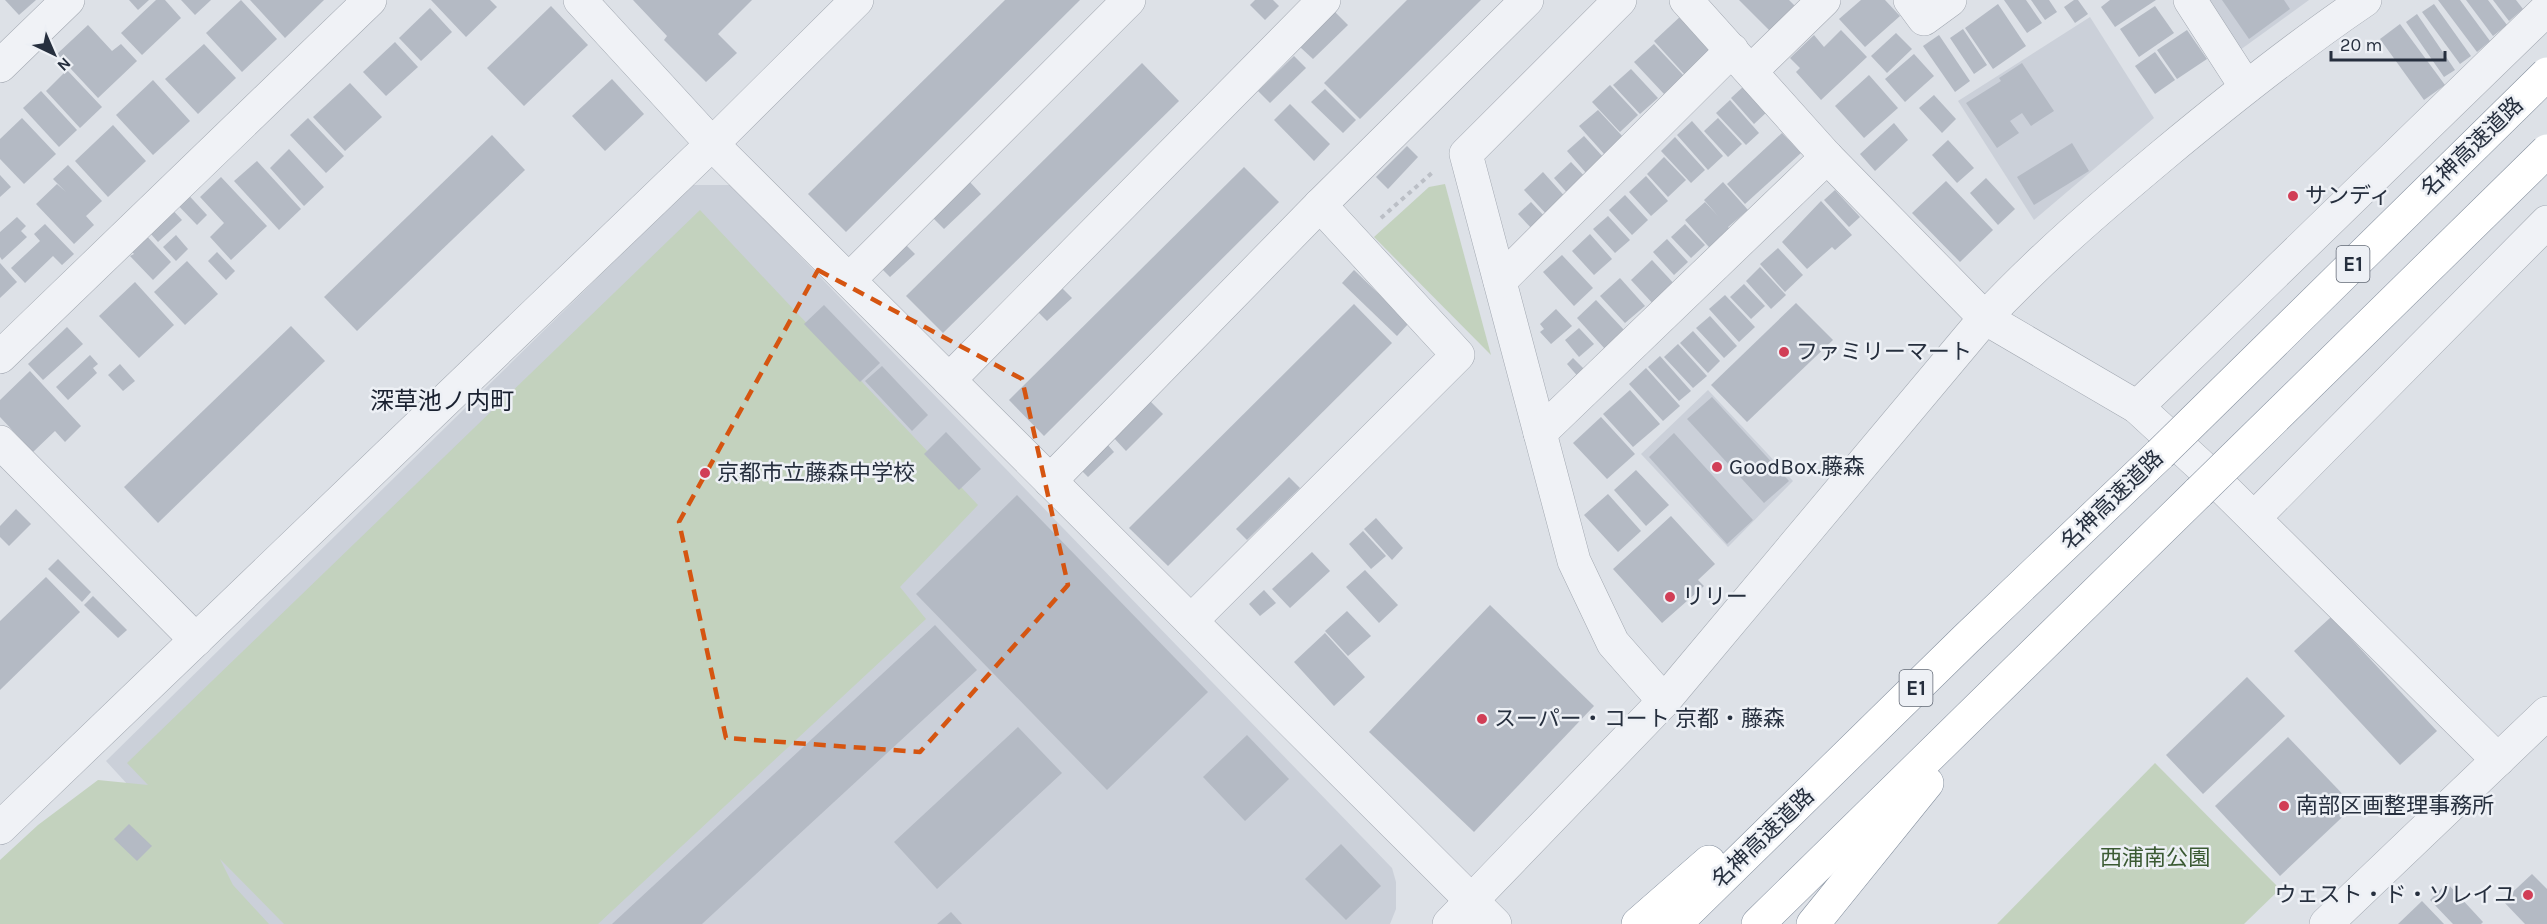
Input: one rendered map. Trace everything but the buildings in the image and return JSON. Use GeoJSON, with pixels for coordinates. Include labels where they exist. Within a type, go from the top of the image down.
{"type":"FeatureCollection","features":[{"type":"Feature","properties":{"kind":"highway","name":"名神高速道路"},"geometry":{"type":"LineString","coordinates":[[1675,924],[1967,638],[2160,454],[2547,74]]}},
{"type":"Feature","properties":{"kind":"highway","name":"E1"},"geometry":{"type":"LineString","coordinates":[[1758,924],[2547,151]]}},
{"type":"Feature","properties":{"kind":"highway"},"geometry":{"type":"LineString","coordinates":[[1638,924],[1967,638]]}},
{"type":"Feature","properties":{"kind":"highway"},"geometry":{"type":"LineString","coordinates":[[1813,924],[1861,867],[2010,678]]}},
{"type":"Feature","properties":{"kind":"street"},"geometry":{"type":"LineString","coordinates":[[0,66],[68,0]]}},
{"type":"Feature","properties":{"kind":"street"},"geometry":{"type":"LineString","coordinates":[[0,357],[370,0]]}},
{"type":"Feature","properties":{"kind":"street"},"geometry":{"type":"LineString","coordinates":[[580,0],[712,144],[1484,913]]}},
{"type":"Feature","properties":{"kind":"street"},"geometry":{"type":"LineString","coordinates":[[0,828],[712,144],[857,0]]}},
{"type":"Feature","properties":{"kind":"street"},"geometry":{"type":"LineString","coordinates":[[849,280],[1129,0]]}},
{"type":"Feature","properties":{"kind":"street"},"geometry":{"type":"LineString","coordinates":[[949,380],[1324,0]]}},
{"type":"Feature","properties":{"kind":"street"},"geometry":{"type":"LineString","coordinates":[[1050,481],[1320,205],[1527,0]]}},
{"type":"Feature","properties":{"kind":"street"},"geometry":{"type":"LineString","coordinates":[[1620,0],[1466,154],[1574,561],[1613,644],[1664,701]]}},
{"type":"Feature","properties":{"kind":"street"},"geometry":{"type":"LineString","coordinates":[[1686,0],[1827,157],[1985,318],[2137,407],[2254,518],[2498,760]]}},
{"type":"Feature","properties":{"kind":"street"},"geometry":{"type":"LineString","coordinates":[[1500,281],[1742,61],[1824,0]]}},
{"type":"Feature","properties":{"kind":"street"},"geometry":{"type":"LineString","coordinates":[[1910,0],[1924,19],[1950,0]]}},
{"type":"Feature","properties":{"kind":"street"},"geometry":{"type":"LineString","coordinates":[[2190,0],[2246,87]]}},
{"type":"Feature","properties":{"kind":"street"},"geometry":{"type":"LineString","coordinates":[[1449,924],[1484,913],[1985,318],[2030,270],[2079,226],[2246,87],[2365,0]]}},
{"type":"Feature","properties":{"kind":"street"},"geometry":{"type":"LineString","coordinates":[[2137,407],[2547,9]]}},
{"type":"Feature","properties":{"kind":"street"},"geometry":{"type":"LineString","coordinates":[[1540,433],[1827,157]]}},
{"type":"Feature","properties":{"kind":"street"},"geometry":{"type":"LineString","coordinates":[[1191,621],[1458,355],[1320,205]]}},
{"type":"Feature","properties":{"kind":"street"},"geometry":{"type":"LineString","coordinates":[[2254,518],[2547,222]]}},
{"type":"Feature","properties":{"kind":"street"},"geometry":{"type":"LineString","coordinates":[[0,442],[196,640]]}},
{"type":"Feature","properties":{"kind":"street"},"geometry":{"type":"LineString","coordinates":[[2326,924],[2547,713]]}},
{"type":"Feature","properties":{"kind":"path"},"geometry":{"type":"LineString","coordinates":[[1353,243],[1437,168],[1466,154]]}},
{"type":"Feature","properties":{"kind":"highlighted area"},"geometry":{"type":"Polygon","coordinates":[[[818,270],[1022,379],[1068,585],[920,752],[726,738],[679,522],[818,270]]]}},
{"type":"Feature","properties":{"kind":"shaded area"},"geometry":{"type":"Polygon","coordinates":[[[2206,0],[2309,0],[2240,50],[2206,0]]]}},
{"type":"Feature","properties":{"kind":"shaded area"},"geometry":{"type":"Polygon","coordinates":[[[2090,17],[2154,118],[2034,220],[1958,101],[2090,17]]]}},
{"type":"Feature","properties":{"kind":"shaded area","name":"京都市立藤森中学校"},"geometry":{"type":"Polygon","coordinates":[[[692,185],[731,185],[1392,868],[1396,882],[1396,909],[1390,924],[256,924],[106,761],[692,185]]]}},
{"type":"Feature","properties":{"kind":"shaded area","name":"GoodBox.藤森"},"geometry":{"type":"Polygon","coordinates":[[[1708,390],[1793,481],[1728,547],[1641,454],[1708,390]]]}},
{"type":"Feature","properties":{"kind":"green space"},"geometry":{"type":"Polygon","coordinates":[[[1445,184],[1491,355],[1374,237],[1429,187],[1445,184]]]}},
{"type":"Feature","properties":{"kind":"green space","name":"京都市立藤森中学校"},"geometry":{"type":"Polygon","coordinates":[[[700,210],[978,505],[900,587],[926,619],[598,924],[284,924],[220,859],[233,885],[269,924],[0,924],[0,860],[38,825],[98,780],[148,785],[127,763],[700,210]]]}},
{"type":"Feature","properties":{"kind":"green space","name":"西浦南公園"},"geometry":{"type":"Polygon","coordinates":[[[2155,763],[2280,889],[2244,924],[1997,924],[2155,763]]]}},
{"type":"Feature","properties":{"kind":"place","name":"サンディ"},"geometry":{"type":"Point","coordinates":[2293,196]}},
{"type":"Feature","properties":{"kind":"place","name":"ファミリーマート"},"geometry":{"type":"Point","coordinates":[1784,352]}},
{"type":"Feature","properties":{"kind":"place","name":"GoodBox.藤森"},"geometry":{"type":"Point","coordinates":[1717,467]}},
{"type":"Feature","properties":{"kind":"place","name":"京都市立藤森中学校"},"geometry":{"type":"Point","coordinates":[705,473]}},
{"type":"Feature","properties":{"kind":"place","name":"リリー"},"geometry":{"type":"Point","coordinates":[1670,597]}},
{"type":"Feature","properties":{"kind":"place","name":"スーパー・コート 京都・藤森"},"geometry":{"type":"Point","coordinates":[1482,719]}},
{"type":"Feature","properties":{"kind":"place","name":"南部区画整理事務所"},"geometry":{"type":"Point","coordinates":[2284,806]}},
{"type":"Feature","properties":{"kind":"place","name":"ウェスト・ド・ソレイユ"},"geometry":{"type":"Point","coordinates":[2528,895]}},
{"type":"Feature","properties":{"kind":"district","name":"深草池ノ内町"},"geometry":{"type":"Point","coordinates":[442,401]}}]}
